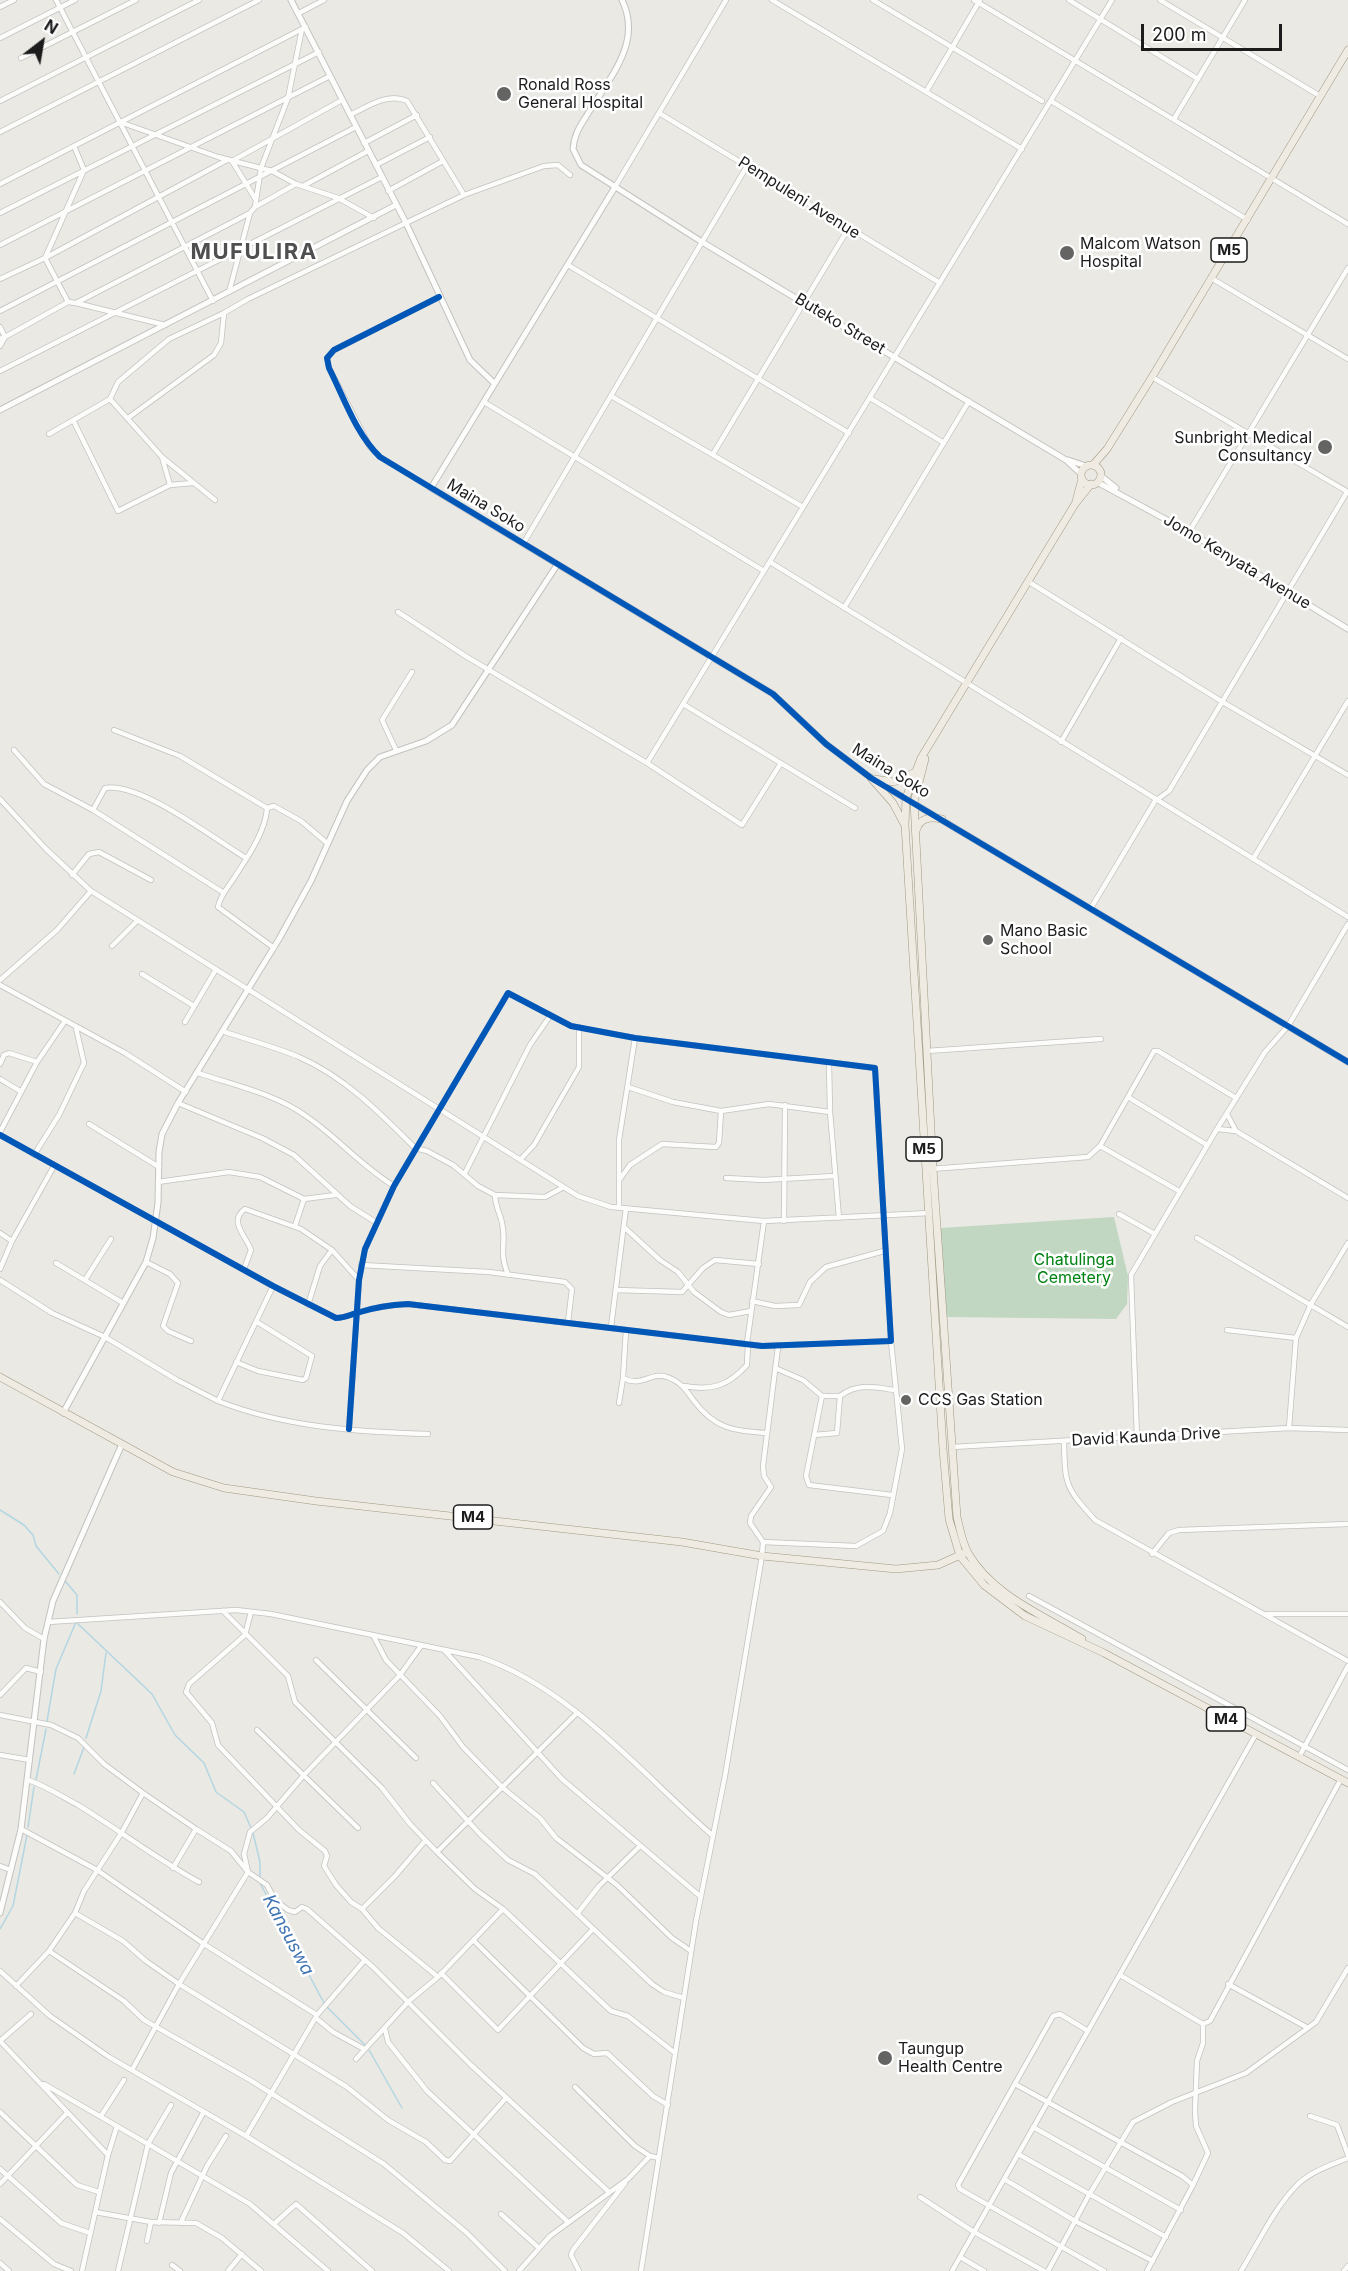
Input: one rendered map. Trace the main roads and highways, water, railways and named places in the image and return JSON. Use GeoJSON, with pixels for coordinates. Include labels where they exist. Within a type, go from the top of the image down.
{"type":"FeatureCollection","features":[{"type":"Feature","properties":{"kind":"main road","name":"M5"},"geometry":{"type":"LineString","coordinates":[[967,1552],[957,1517],[918,1053],[905,825],[906,798],[914,772],[1075,504],[1097,478],[1107,449],[1248,220],[1348,50]]}},
{"type":"Feature","properties":{"kind":"main road","name":"M5"},"geometry":{"type":"LineString","coordinates":[[1075,504],[1082,476],[1107,449]]}},
{"type":"Feature","properties":{"kind":"main road"},"geometry":{"type":"LineString","coordinates":[[1089,466],[1097,478]]}},
{"type":"Feature","properties":{"kind":"main road"},"geometry":{"type":"LineString","coordinates":[[1082,476],[1097,478]]}},
{"type":"Feature","properties":{"kind":"main road","name":"M5"},"geometry":{"type":"LineString","coordinates":[[929,1169],[927,1051],[914,802],[918,778],[930,745]]}},
{"type":"Feature","properties":{"kind":"main road"},"geometry":{"type":"LineString","coordinates":[[905,825],[893,803],[871,778],[894,782],[914,772]]}},
{"type":"Feature","properties":{"kind":"main road"},"geometry":{"type":"LineString","coordinates":[[916,831],[923,820],[942,819]]}},
{"type":"Feature","properties":{"kind":"main road","name":"M5"},"geometry":{"type":"LineString","coordinates":[[932,1213],[943,1449],[949,1519],[960,1556]]}},
{"type":"Feature","properties":{"kind":"main road","name":"M4"},"geometry":{"type":"LineString","coordinates":[[0,1377],[173,1472],[224,1488],[316,1501],[670,1541],[762,1556],[910,1569],[938,1565],[967,1552],[1001,1589],[1112,1658],[1345,1781]]}},
{"type":"Feature","properties":{"kind":"main road","name":"M4"},"geometry":{"type":"LineString","coordinates":[[960,1556],[984,1585],[1017,1611],[1104,1653]]}},
{"type":"Feature","properties":{"kind":"waterway","name":"Kansuswa"},"geometry":{"type":"LineString","coordinates":[[0,1510],[24,1525],[33,1535],[36,1546],[59,1574]]}},
{"type":"Feature","properties":{"kind":"waterway","name":"Kansuswa"},"geometry":{"type":"LineString","coordinates":[[65,1581],[77,1595],[77,1614]]}},
{"type":"Feature","properties":{"kind":"waterway","name":"Kansuswa"},"geometry":{"type":"LineString","coordinates":[[47,1721],[56,1669],[76,1622],[152,1694],[175,1735],[204,1763],[216,1792],[244,1812],[251,1828]]}},
{"type":"Feature","properties":{"kind":"waterway"},"geometry":{"type":"LineString","coordinates":[[86,1738],[101,1691],[106,1653]]}},
{"type":"Feature","properties":{"kind":"waterway"},"geometry":{"type":"LineString","coordinates":[[36,1780],[46,1729]]}},
{"type":"Feature","properties":{"kind":"waterway"},"geometry":{"type":"LineString","coordinates":[[74,1774],[84,1747]]}},
{"type":"Feature","properties":{"kind":"waterway"},"geometry":{"type":"LineString","coordinates":[[28,1827],[34,1787]]}},
{"type":"Feature","properties":{"kind":"waterway","name":"Kansuswa"},"geometry":{"type":"LineString","coordinates":[[253,1833],[260,1862],[260,1878]]}},
{"type":"Feature","properties":{"kind":"waterway"},"geometry":{"type":"LineString","coordinates":[[0,1929],[13,1906],[27,1835]]}},
{"type":"Feature","properties":{"kind":"waterway","name":"Kansuswa"},"geometry":{"type":"LineString","coordinates":[[260,1883],[324,2003]]}},
{"type":"Feature","properties":{"kind":"waterway","name":"Kansuswa"},"geometry":{"type":"LineString","coordinates":[[327,2007],[366,2046]]}},
{"type":"Feature","properties":{"kind":"waterway","name":"Kansuswa"},"geometry":{"type":"LineString","coordinates":[[369,2050],[402,2108]]}},
{"type":"Feature","properties":{"kind":"place","name":"Ronald Ross General Hospital"},"geometry":{"type":"Point","coordinates":[504,94]}},
{"type":"Feature","properties":{"kind":"place","name":"Malcom Watson Hospital"},"geometry":{"type":"Point","coordinates":[1067,253]}},
{"type":"Feature","properties":{"kind":"place","name":"Sunbright Medical Consultancy"},"geometry":{"type":"Point","coordinates":[1325,447]}},
{"type":"Feature","properties":{"kind":"place","name":"Mano Basic School"},"geometry":{"type":"Point","coordinates":[988,940]}},
{"type":"Feature","properties":{"kind":"place","name":"CCS Gas Station"},"geometry":{"type":"Point","coordinates":[906,1400]}},
{"type":"Feature","properties":{"kind":"place","name":"Taungup Health Centre"},"geometry":{"type":"Point","coordinates":[885,2058]}},
{"type":"Feature","properties":{"kind":"district","name":"MUFULIRA"},"geometry":{"type":"Point","coordinates":[254,252]}},
{"type":"Feature","properties":{"kind":"park label","name":"Chatulinga Cemetery"},"geometry":{"type":"Point","coordinates":[1074,1269]}}]}
